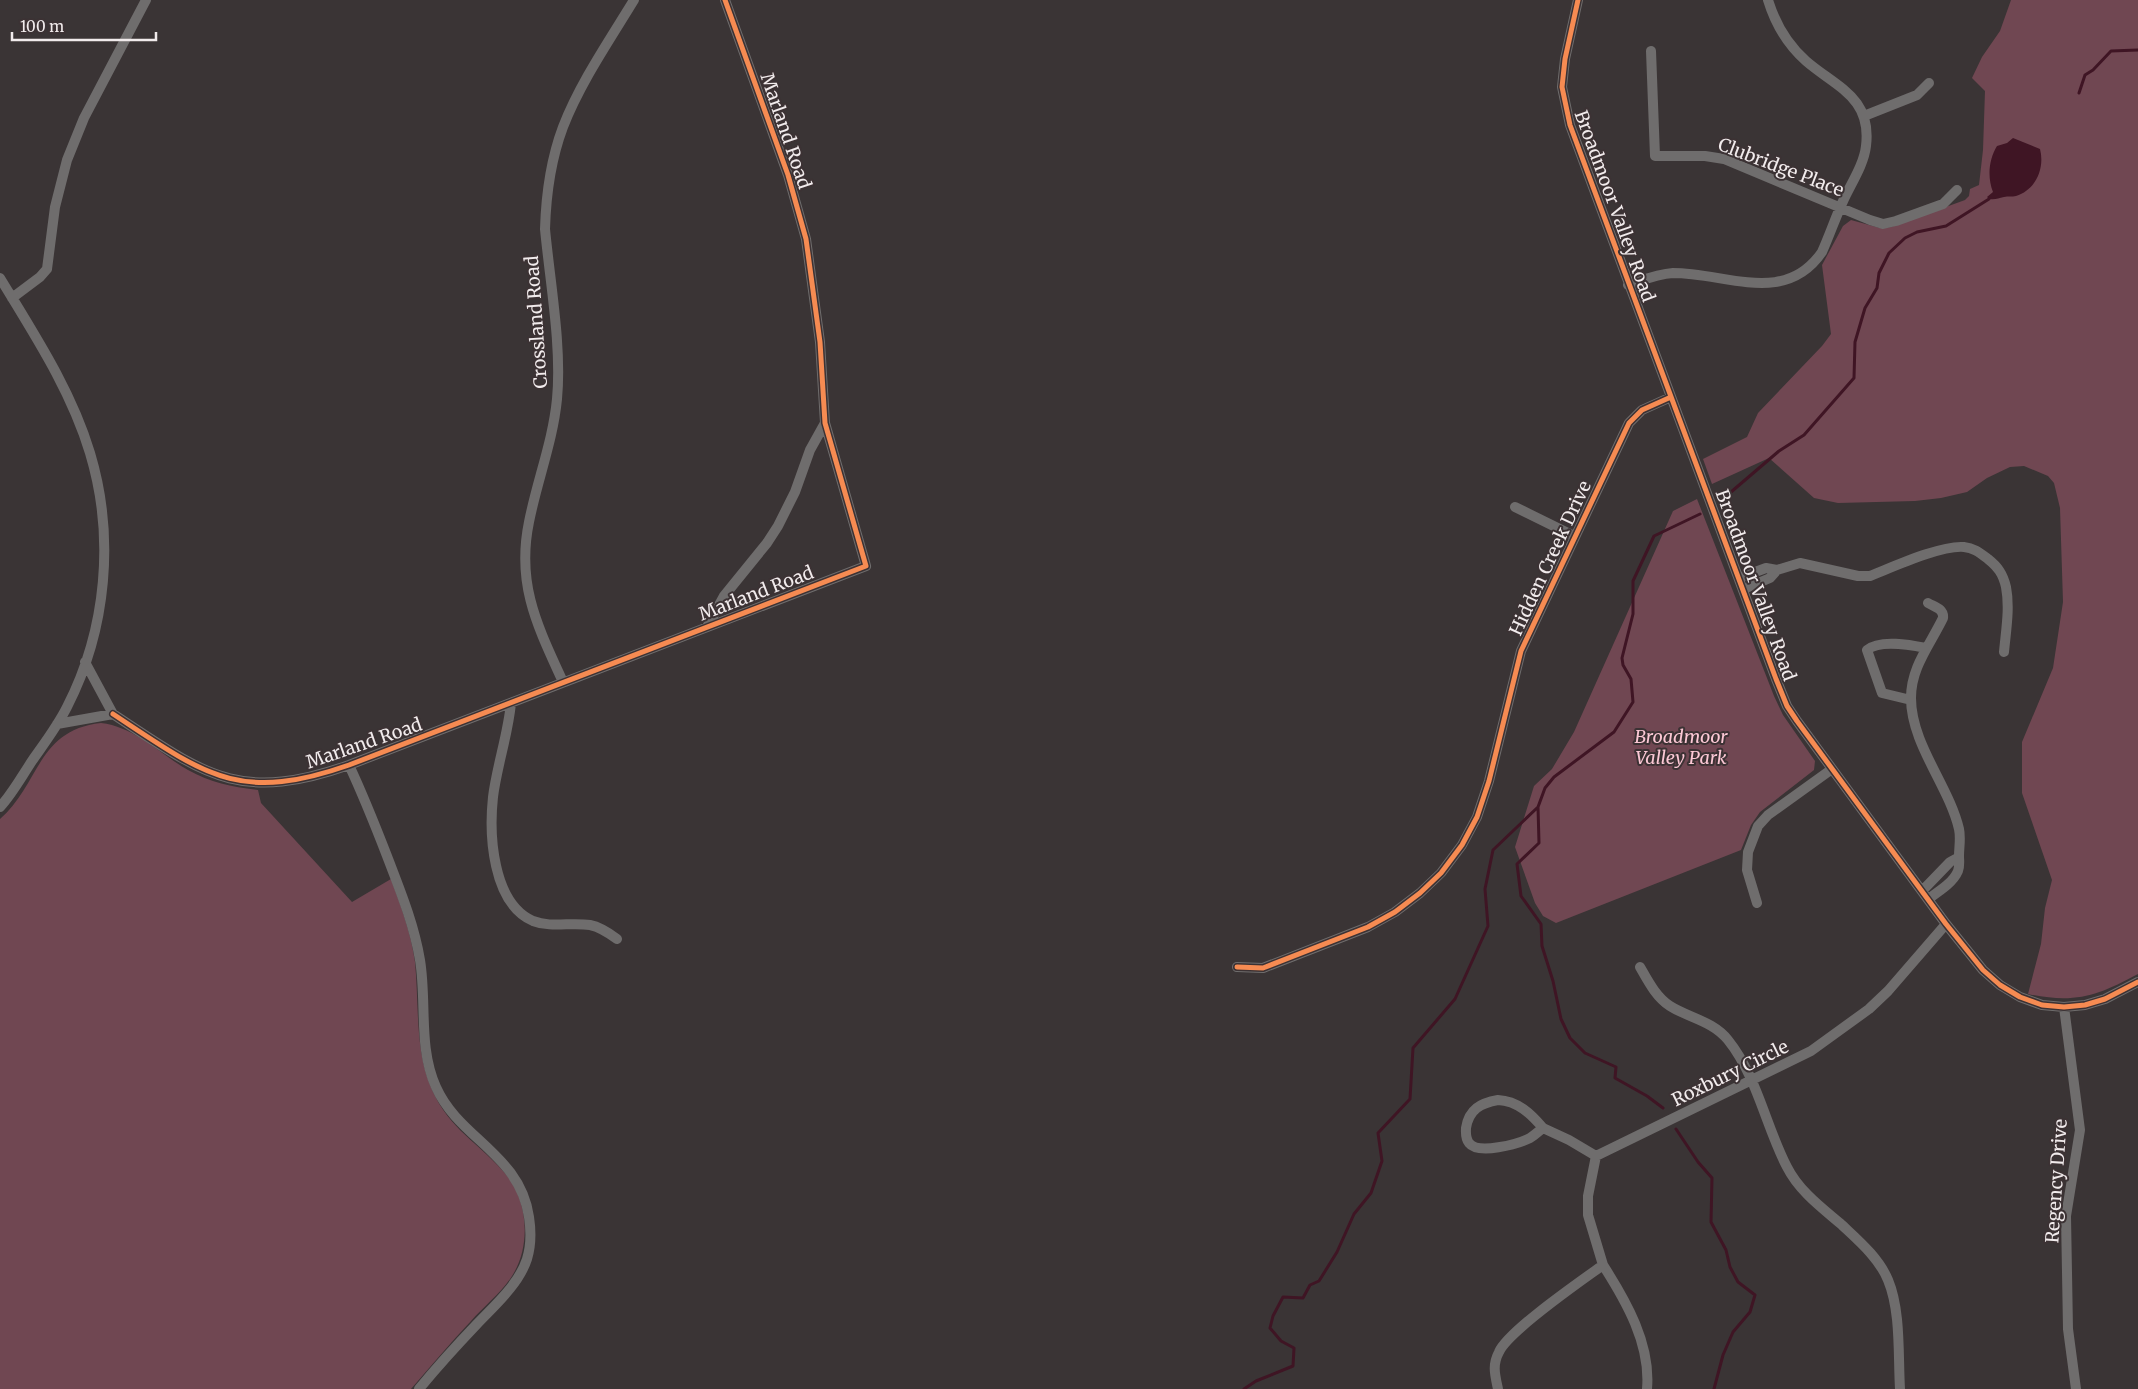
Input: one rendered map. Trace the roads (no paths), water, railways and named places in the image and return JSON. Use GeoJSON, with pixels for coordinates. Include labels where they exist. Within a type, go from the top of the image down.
{"type":"FeatureCollection","features":[{"type":"Feature","properties":{"kind":"street"},"geometry":{"type":"LineString","coordinates":[[12,298],[40,277],[47,269],[55,206],[67,160],[84,118],[146,0]]}},
{"type":"Feature","properties":{"kind":"street","name":"Crossland Road"},"geometry":{"type":"LineString","coordinates":[[563,682],[536,622],[529,597],[526,572],[528,523],[552,431],[558,394],[556,348],[545,229],[546,210],[558,143],[566,120],[634,0]]}},
{"type":"Feature","properties":{"kind":"street","name":"Marland Road"},"geometry":{"type":"LineString","coordinates":[[113,714],[182,759],[217,776],[255,784],[280,783],[319,776],[866,566],[825,423],[820,342],[806,239],[788,175],[725,0]]}},
{"type":"Feature","properties":{"kind":"street","name":"Broadmoor Valley Road"},"geometry":{"type":"LineString","coordinates":[[1578,0],[1565,59],[1562,87],[1565,107],[1628,285],[1787,706],[1946,924],[1983,970],[2000,985],[2020,997],[2042,1005],[2064,1007],[2105,999],[2138,982]]}},
{"type":"Feature","properties":{"kind":"street"},"geometry":{"type":"LineString","coordinates":[[1628,285],[1672,273],[1775,284],[1792,279],[1810,267],[1822,252],[1866,147],[1864,116],[1856,101],[1844,88],[1818,71],[1796,50],[1781,31],[1768,0]]}},
{"type":"Feature","properties":{"kind":"street","name":"Clubridge Place"},"geometry":{"type":"LineString","coordinates":[[1651,52],[1656,156],[1705,156],[1724,159],[1870,220],[1890,223],[1943,204],[1957,190]]}},
{"type":"Feature","properties":{"kind":"street"},"geometry":{"type":"LineString","coordinates":[[1864,116],[1917,95],[1929,84]]}},
{"type":"Feature","properties":{"kind":"street"},"geometry":{"type":"LineString","coordinates":[[0,278],[52,365],[72,406],[90,452],[99,492],[105,548],[101,605],[85,662],[67,706],[57,724],[0,808]]}},
{"type":"Feature","properties":{"kind":"street","name":"Hidden Creek Drive"},"geometry":{"type":"LineString","coordinates":[[1237,967],[1263,968],[1368,927],[1395,912],[1420,893],[1441,873],[1462,846],[1477,817],[1489,781],[1521,651],[1574,536],[1629,423],[1642,410],[1671,397]]}},
{"type":"Feature","properties":{"kind":"street","name":"Marland Road"},"geometry":{"type":"LineString","coordinates":[[707,627],[724,596],[768,543],[778,526],[795,492],[810,450],[825,423]]}},
{"type":"Feature","properties":{"kind":"street"},"geometry":{"type":"LineString","coordinates":[[1515,507],[1574,536]]}},
{"type":"Feature","properties":{"kind":"street"},"geometry":{"type":"LineString","coordinates":[[1739,578],[1766,568],[1777,570],[1800,563],[1807,563],[1858,576],[1870,576],[1947,549],[1964,547],[1978,551],[2000,569],[2004,578],[2007,605],[2004,652]]}},
{"type":"Feature","properties":{"kind":"street"},"geometry":{"type":"LineString","coordinates":[[1744,589],[1770,578],[1777,570]]}},
{"type":"Feature","properties":{"kind":"street"},"geometry":{"type":"LineString","coordinates":[[1925,895],[1950,862],[1959,857],[1959,830],[1949,800],[1934,771],[1917,728],[1911,700],[1912,678],[1944,614],[1928,603]]}},
{"type":"Feature","properties":{"kind":"street"},"geometry":{"type":"LineString","coordinates":[[1911,700],[1882,693],[1868,650],[1876,645],[1904,644],[1926,648]]}},
{"type":"Feature","properties":{"kind":"street"},"geometry":{"type":"LineString","coordinates":[[57,724],[113,714],[85,662]]}},
{"type":"Feature","properties":{"kind":"street"},"geometry":{"type":"LineString","coordinates":[[511,703],[509,725],[497,775],[492,821],[493,843],[501,883],[513,905],[531,920],[543,924],[589,925],[600,928],[617,938]]}},
{"type":"Feature","properties":{"kind":"street"},"geometry":{"type":"LineString","coordinates":[[349,765],[363,794],[412,922],[420,961],[425,1041],[428,1061],[437,1089],[452,1112],[511,1172],[525,1199],[530,1226],[527,1259],[515,1282],[419,1389]]}},
{"type":"Feature","properties":{"kind":"street"},"geometry":{"type":"LineString","coordinates":[[1757,903],[1747,870],[1748,852],[1758,826],[1768,815],[1832,768]]}},
{"type":"Feature","properties":{"kind":"street","name":"Roxbury Circle"},"geometry":{"type":"LineString","coordinates":[[1596,1156],[1811,1051],[1869,1009],[1888,991],[1946,924]]}},
{"type":"Feature","properties":{"kind":"street"},"geometry":{"type":"LineString","coordinates":[[1640,968],[1657,995],[1668,1005],[1719,1030],[1729,1040],[1752,1080],[1787,1168],[1796,1182],[1874,1257],[1888,1279],[1895,1305],[1900,1389]]}},
{"type":"Feature","properties":{"kind":"street","name":"Regency Drive"},"geometry":{"type":"LineString","coordinates":[[2064,1007],[2080,1130],[2066,1216],[2068,1329],[2076,1389]]}},
{"type":"Feature","properties":{"kind":"street"},"geometry":{"type":"LineString","coordinates":[[1543,1128],[1529,1138],[1490,1149],[1480,1149],[1469,1143],[1466,1134],[1467,1122],[1473,1110],[1484,1103],[1498,1100],[1509,1101],[1531,1114],[1543,1128],[1569,1140],[1596,1156],[1588,1196],[1588,1215],[1603,1265],[1620,1292],[1640,1336],[1646,1359],[1647,1389]]}},
{"type":"Feature","properties":{"kind":"street"},"geometry":{"type":"LineString","coordinates":[[1498,1389],[1493,1369],[1499,1350],[1512,1335],[1603,1265]]}},
{"type":"Feature","properties":{"kind":"waterway"},"geometry":{"type":"LineString","coordinates":[[2079,93],[2085,75],[2093,70],[2111,51],[2138,50]]}},
{"type":"Feature","properties":{"kind":"waterway"},"geometry":{"type":"LineString","coordinates":[[1724,498],[1779,451],[1804,435],[1854,378],[1855,342],[1865,308],[1877,288],[1879,273],[1889,253],[1905,238],[1917,232],[1946,226],[1989,199]]}},
{"type":"Feature","properties":{"kind":"waterway"},"geometry":{"type":"LineString","coordinates":[[1244,1389],[1256,1381],[1293,1366],[1294,1348],[1281,1341],[1270,1328],[1273,1316],[1283,1297],[1303,1298],[1310,1285],[1319,1281],[1337,1252],[1354,1214],[1371,1193],[1382,1161],[1378,1133],[1410,1099],[1413,1048],[1455,999],[1488,926],[1485,889],[1493,850],[1538,807],[1545,788],[1554,777],[1614,732],[1633,702],[1631,679],[1623,665],[1622,658],[1633,614],[1633,581],[1654,536],[1700,514]]}},
{"type":"Feature","properties":{"kind":"waterway"},"geometry":{"type":"LineString","coordinates":[[1538,807],[1539,843],[1517,864],[1521,896],[1541,924],[1542,946],[1553,981],[1561,1019],[1570,1038],[1585,1053],[1616,1067],[1615,1078],[1647,1096],[1663,1108]]}},
{"type":"Feature","properties":{"kind":"waterway"},"geometry":{"type":"LineString","coordinates":[[1676,1129],[1698,1162],[1712,1178],[1711,1222],[1726,1250],[1730,1267],[1738,1282],[1755,1295],[1750,1312],[1733,1332],[1723,1355],[1714,1389]]}},
{"type":"Feature","properties":{"kind":"park label","name":"Broadmoor Valley Park"},"geometry":{"type":"Point","coordinates":[1681,746]}}]}
